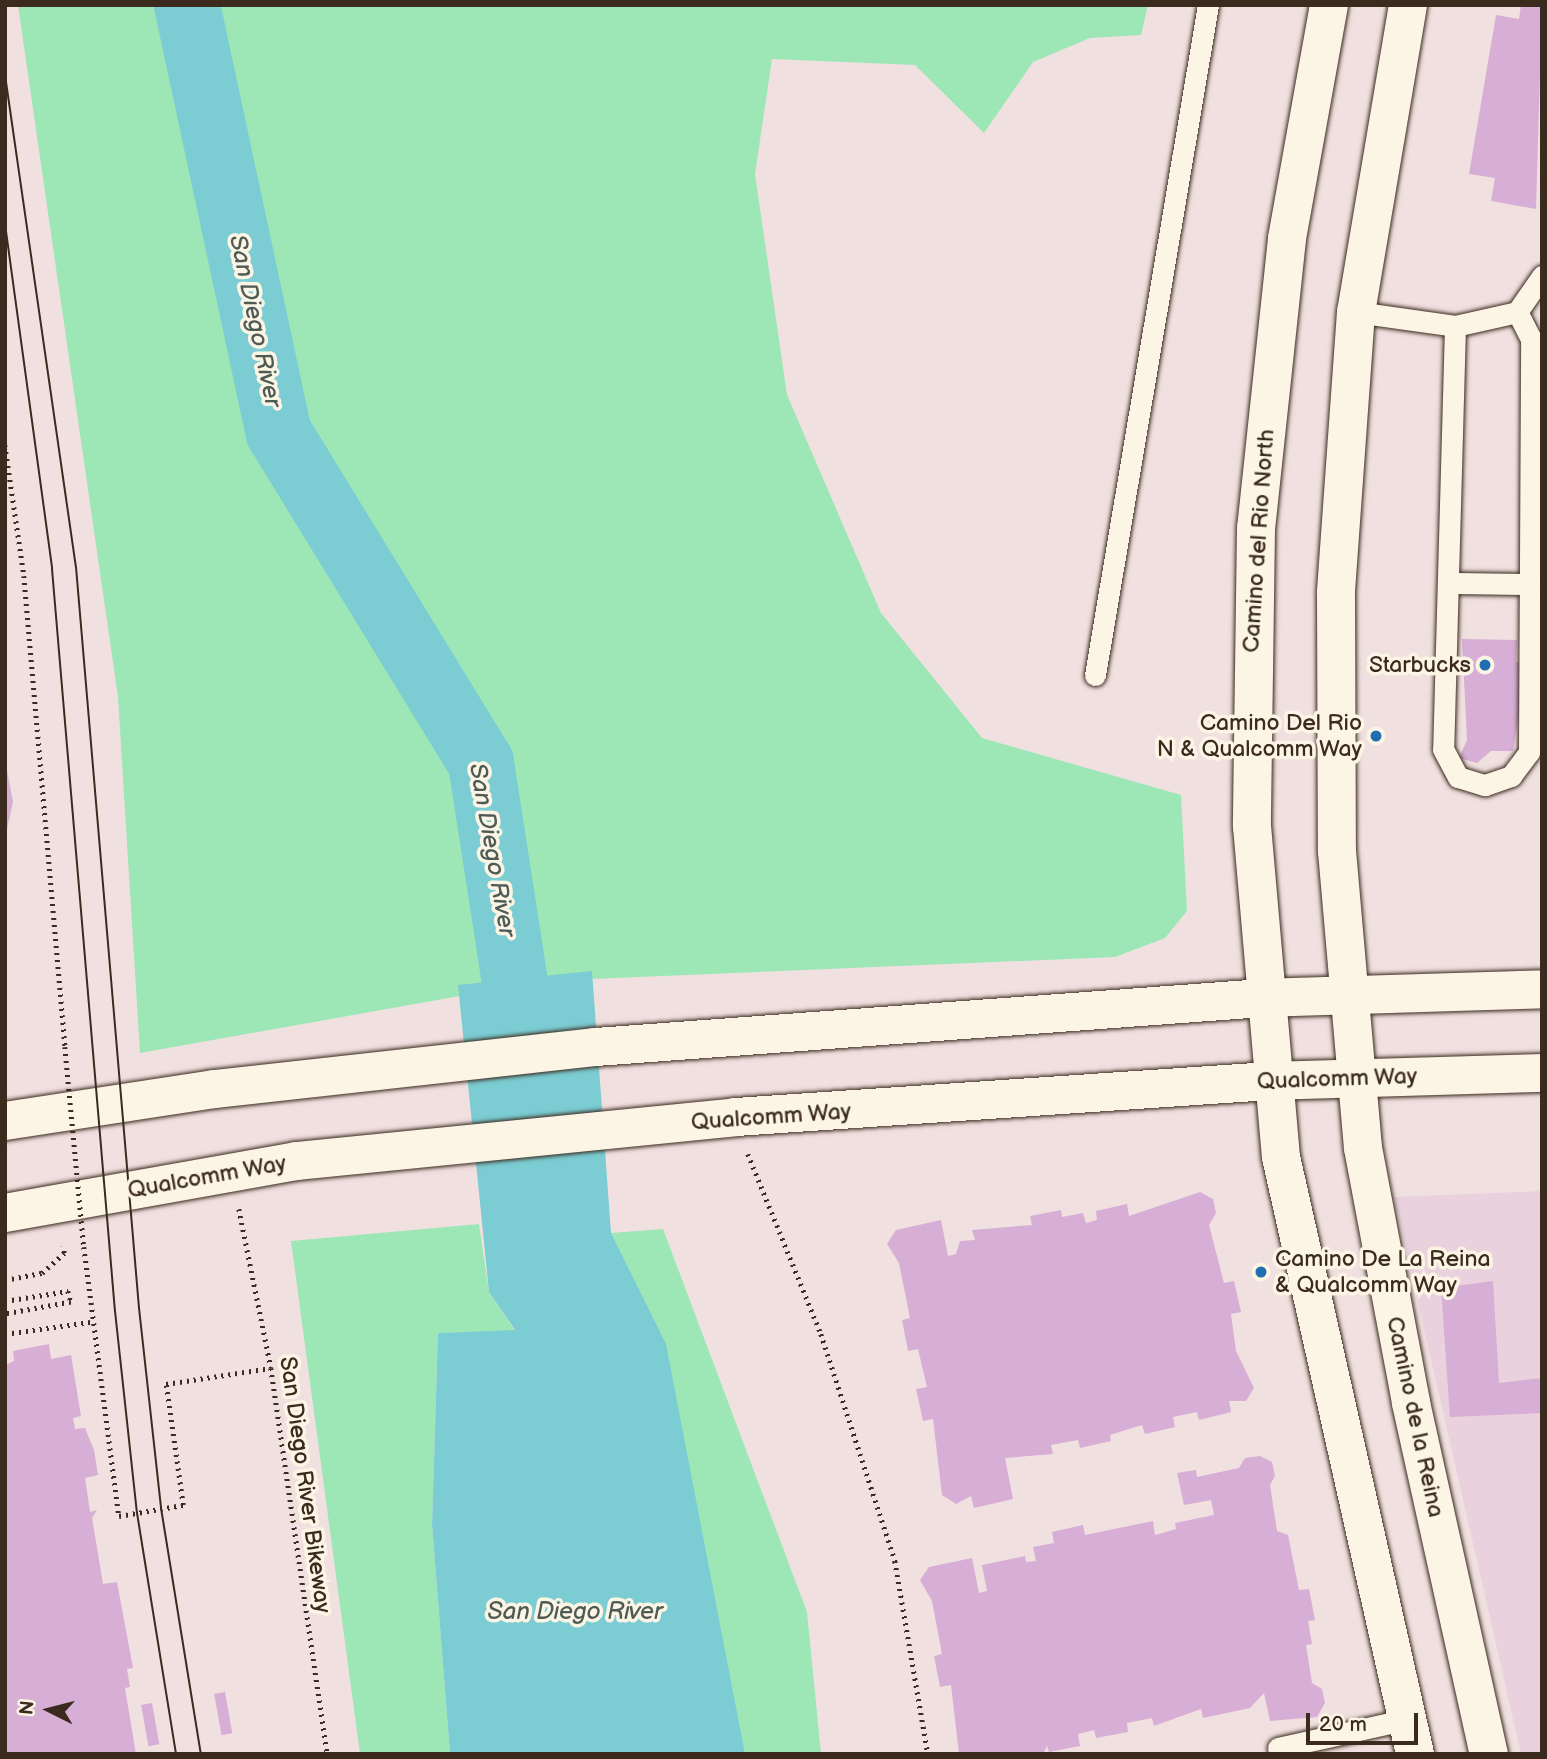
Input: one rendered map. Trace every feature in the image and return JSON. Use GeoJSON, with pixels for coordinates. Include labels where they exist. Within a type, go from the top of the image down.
{"type":"FeatureCollection","features":[{"type":"Feature","properties":{"kind":"main road","name":"Camino del Rio North"},"geometry":{"type":"LineString","coordinates":[[1270,1081],[1251,761],[1256,528],[1287,239],[1329,5]]}},
{"type":"Feature","properties":{"kind":"main road"},"geometry":{"type":"LineString","coordinates":[[1355,1077],[1346,993],[1335,646],[1356,312],[1408,5]]}},
{"type":"Feature","properties":{"kind":"main road"},"geometry":{"type":"LineString","coordinates":[[5,1121],[215,1089],[465,1064],[596,1047],[1263,998],[1346,993],[1542,989]]}},
{"type":"Feature","properties":{"kind":"main road","name":"Qualcomm Way"},"geometry":{"type":"LineString","coordinates":[[5,1213],[297,1161],[603,1129],[736,1117],[1270,1081],[1542,1073]]}},
{"type":"Feature","properties":{"kind":"main road","name":"Camino de la Reina"},"geometry":{"type":"LineString","coordinates":[[1355,1077],[1401,1353],[1489,1754]]}},
{"type":"Feature","properties":{"kind":"main road"},"geometry":{"type":"LineString","coordinates":[[1270,1081],[1281,1157],[1412,1736]]}},
{"type":"Feature","properties":{"kind":"lane"},"geometry":{"type":"LineString","coordinates":[[1095,675],[1208,5]]}},
{"type":"Feature","properties":{"kind":"lane"},"geometry":{"type":"LineString","coordinates":[[1356,312],[1455,326],[1517,312],[1542,276]]}},
{"type":"Feature","properties":{"kind":"lane"},"geometry":{"type":"LineString","coordinates":[[1455,326],[1443,749],[1458,777],[1485,785],[1511,776],[1530,752],[1531,339],[1517,312]]}},
{"type":"Feature","properties":{"kind":"lane"},"geometry":{"type":"LineString","coordinates":[[1448,583],[1531,584]]}},
{"type":"Feature","properties":{"kind":"lane"},"geometry":{"type":"LineString","coordinates":[[1278,1748],[1412,1736]]}},
{"type":"Feature","properties":{"kind":"path"},"geometry":{"type":"LineString","coordinates":[[5,444],[24,576],[90,1322],[119,1516],[183,1505],[166,1384],[271,1368]]}},
{"type":"Feature","properties":{"kind":"path"},"geometry":{"type":"LineString","coordinates":[[736,1117],[821,1334],[895,1561],[928,1754]]}},
{"type":"Feature","properties":{"kind":"path","name":"San Diego River Bikeway"},"geometry":{"type":"LineString","coordinates":[[242,1222],[271,1368],[327,1754]]}},
{"type":"Feature","properties":{"kind":"path"},"geometry":{"type":"LineString","coordinates":[[5,1280],[42,1273],[64,1253],[63,1246]]}},
{"type":"Feature","properties":{"kind":"path"},"geometry":{"type":"LineString","coordinates":[[5,1301],[68,1291],[71,1302],[5,1314]]}},
{"type":"Feature","properties":{"kind":"path"},"geometry":{"type":"LineString","coordinates":[[5,1334],[90,1322]]}},
{"type":"Feature","properties":{"kind":"shaded area"},"geometry":{"type":"Polygon","coordinates":[[[1542,1191],[1542,1754],[1521,1754],[1394,1197],[1542,1191]]]}},
{"type":"Feature","properties":{"kind":"green space"},"geometry":{"type":"Polygon","coordinates":[[[18,5],[1148,5],[1141,35],[1090,38],[1033,62],[984,133],[915,65],[772,59],[755,174],[787,395],[881,613],[982,738],[1181,795],[1187,911],[1165,938],[1115,957],[544,981],[140,1053],[118,697],[18,5]]]}},
{"type":"Feature","properties":{"kind":"green space"},"geometry":{"type":"Polygon","coordinates":[[[479,1224],[489,1292],[515,1331],[438,1333],[432,1524],[450,1754],[360,1754],[291,1241],[479,1224]]]}},
{"type":"Feature","properties":{"kind":"green space"},"geometry":{"type":"Polygon","coordinates":[[[663,1229],[807,1612],[821,1754],[582,1754],[611,1233],[663,1229]]]}},
{"type":"Feature","properties":{"kind":"water","name":"San Diego River"},"geometry":{"type":"Polygon","coordinates":[[[592,971],[611,1233],[666,1344],[745,1754],[450,1754],[432,1524],[438,1333],[515,1330],[489,1292],[458,985],[592,971]]]}},
{"type":"Feature","properties":{"kind":"building"},"geometry":{"type":"Polygon","coordinates":[[[1521,5],[1542,5],[1536,209],[1491,201],[1495,178],[1469,174],[1496,15],[1519,19],[1521,5]]]}},
{"type":"Feature","properties":{"kind":"building"},"geometry":{"type":"Polygon","coordinates":[[[1462,639],[1517,640],[1516,662],[1527,663],[1513,751],[1491,751],[1477,763],[1459,758],[1467,740],[1462,639]]]}},
{"type":"Feature","properties":{"kind":"building"},"geometry":{"type":"Polygon","coordinates":[[[5,760],[13,802],[5,838],[5,760]]]}},
{"type":"Feature","properties":{"kind":"building"},"geometry":{"type":"Polygon","coordinates":[[[1200,1192],[1213,1199],[1216,1213],[1209,1225],[1224,1283],[1234,1281],[1241,1312],[1231,1314],[1236,1351],[1254,1388],[1246,1401],[1229,1401],[1231,1412],[1199,1420],[1197,1412],[1173,1417],[1175,1427],[1145,1434],[1142,1425],[1110,1435],[1111,1441],[1080,1448],[1078,1440],[1051,1445],[1053,1454],[1005,1458],[1013,1499],[974,1508],[971,1496],[956,1504],[942,1495],[933,1419],[923,1421],[916,1389],[927,1387],[918,1349],[908,1351],[902,1320],[910,1318],[899,1263],[887,1244],[896,1230],[941,1220],[948,1256],[956,1254],[960,1241],[975,1240],[972,1230],[1032,1225],[1030,1216],[1061,1210],[1062,1217],[1083,1213],[1086,1223],[1097,1220],[1096,1211],[1127,1204],[1129,1216],[1200,1192]]]}},
{"type":"Feature","properties":{"kind":"building"},"geometry":{"type":"Polygon","coordinates":[[[1493,1281],[1499,1383],[1542,1378],[1542,1413],[1450,1417],[1441,1288],[1493,1281]]]}},
{"type":"Feature","properties":{"kind":"building"},"geometry":{"type":"Polygon","coordinates":[[[49,1344],[51,1359],[71,1355],[81,1416],[73,1418],[75,1429],[85,1428],[94,1450],[98,1475],[85,1478],[90,1512],[97,1510],[92,1518],[103,1584],[117,1582],[133,1668],[127,1669],[130,1687],[125,1688],[136,1754],[5,1754],[5,1365],[14,1361],[13,1351],[49,1344]]]}},
{"type":"Feature","properties":{"kind":"building"},"geometry":{"type":"Polygon","coordinates":[[[1260,1456],[1272,1462],[1275,1476],[1270,1485],[1277,1531],[1288,1535],[1299,1590],[1309,1589],[1315,1620],[1308,1621],[1312,1644],[1306,1645],[1312,1683],[1322,1689],[1325,1703],[1317,1717],[1270,1721],[1264,1693],[1250,1708],[1203,1718],[1201,1709],[1154,1726],[1152,1718],[1127,1723],[1128,1732],[1096,1738],[1094,1730],[1078,1734],[1080,1746],[1049,1752],[1047,1746],[1043,1754],[959,1754],[951,1685],[940,1687],[934,1656],[942,1654],[932,1601],[920,1580],[929,1567],[972,1558],[979,1593],[987,1591],[982,1565],[1025,1556],[1026,1562],[1036,1561],[1033,1547],[1054,1543],[1052,1532],[1083,1525],[1085,1535],[1153,1521],[1155,1535],[1176,1529],[1175,1523],[1214,1515],[1211,1500],[1184,1505],[1177,1473],[1196,1470],[1197,1477],[1239,1468],[1245,1458],[1260,1456]]]}},
{"type":"Feature","properties":{"kind":"building"},"geometry":{"type":"Polygon","coordinates":[[[225,1692],[232,1733],[221,1735],[214,1694],[225,1692]]]}},
{"type":"Feature","properties":{"kind":"building"},"geometry":{"type":"Polygon","coordinates":[[[152,1703],[159,1744],[148,1746],[141,1705],[152,1703]]]}},
{"type":"Feature","properties":{"kind":"waterway","name":"San Diego River"},"geometry":{"type":"LineString","coordinates":[[187,5],[279,433],[481,763],[528,1068]]}},
{"type":"Feature","properties":{"kind":"tram line"},"geometry":{"type":"LineString","coordinates":[[5,75],[76,567],[139,1308],[161,1508],[201,1754]]}},
{"type":"Feature","properties":{"kind":"tram line"},"geometry":{"type":"LineString","coordinates":[[5,224],[52,569],[115,1311],[137,1513],[176,1754]]}},
{"type":"Feature","properties":{"kind":"place","name":"Starbucks"},"geometry":{"type":"Point","coordinates":[1485,665]}},
{"type":"Feature","properties":{"kind":"place","name":"Camino Del Rio N & Qualcomm Way"},"geometry":{"type":"Point","coordinates":[1376,736]}},
{"type":"Feature","properties":{"kind":"place","name":"Camino De La Reina & Qualcomm Way"},"geometry":{"type":"Point","coordinates":[1261,1272]}}]}
